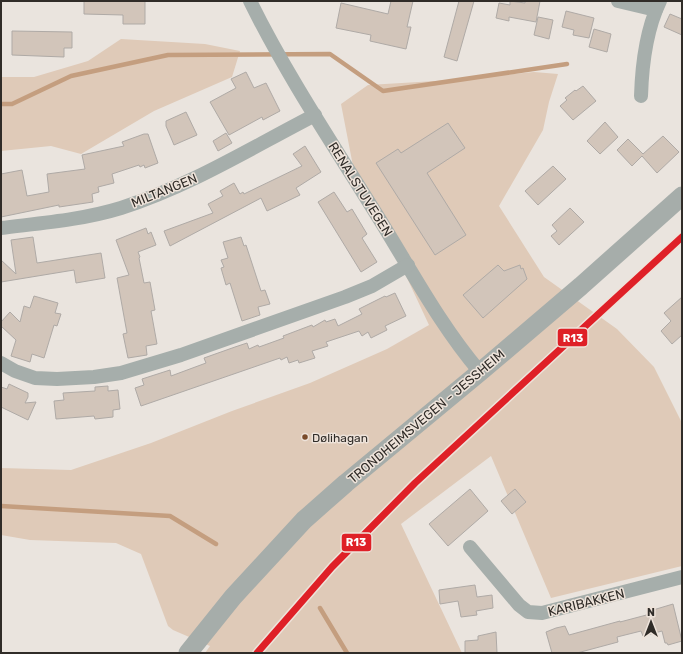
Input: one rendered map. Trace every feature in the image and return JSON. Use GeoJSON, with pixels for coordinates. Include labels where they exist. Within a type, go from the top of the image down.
{"type":"FeatureCollection","features":[{"type":"Feature","properties":{"kind":"main road","name":"TRONDHEIMSVEGEN - JESSHEIM"},"geometry":{"type":"LineString","coordinates":[[188,653],[233,597],[304,520],[351,478],[480,372],[581,286],[682,196]]}},
{"type":"Feature","properties":{"kind":"street","name":"RENALSTUVEGEN"},"geometry":{"type":"LineString","coordinates":[[250,1],[264,29],[315,115],[428,298],[462,350],[480,372]]}},
{"type":"Feature","properties":{"kind":"street"},"geometry":{"type":"LineString","coordinates":[[618,1],[658,6],[647,39],[641,72],[641,96]]}},
{"type":"Feature","properties":{"kind":"street","name":"MILTANGEN"},"geometry":{"type":"LineString","coordinates":[[1,228],[88,216],[127,205],[182,184],[215,169],[315,115]]}},
{"type":"Feature","properties":{"kind":"street"},"geometry":{"type":"LineString","coordinates":[[1,363],[15,371],[35,378],[56,379],[94,377],[121,373],[181,355],[345,298],[372,286],[408,265]]}},
{"type":"Feature","properties":{"kind":"street","name":"KARIBAKKEN"},"geometry":{"type":"LineString","coordinates":[[470,547],[519,605],[528,612],[542,613],[682,577]]}},
{"type":"Feature","properties":{"kind":"shaded area"},"geometry":{"type":"Polygon","coordinates":[[[121,39],[205,44],[240,51],[232,77],[154,111],[81,154],[51,146],[1,151],[1,77],[34,77],[88,61],[121,39]]]}},
{"type":"Feature","properties":{"kind":"shaded area"},"geometry":{"type":"Polygon","coordinates":[[[534,72],[558,74],[549,102],[543,130],[499,206],[544,277],[617,329],[654,367],[682,423],[682,566],[551,598],[491,456],[401,524],[462,653],[205,653],[210,646],[173,630],[168,626],[141,554],[116,543],[30,540],[1,535],[1,468],[71,470],[151,443],[232,411],[310,383],[387,349],[429,325],[393,248],[354,171],[341,104],[368,85],[452,80],[534,72]]]}},
{"type":"Feature","properties":{"kind":"building"},"geometry":{"type":"Polygon","coordinates":[[[84,1],[145,1],[145,24],[123,24],[123,15],[84,14],[84,1]]]}},
{"type":"Feature","properties":{"kind":"building"},"geometry":{"type":"Polygon","coordinates":[[[391,1],[413,1],[407,27],[411,27],[406,49],[370,41],[371,35],[336,28],[341,3],[388,14],[391,1]]]}},
{"type":"Feature","properties":{"kind":"building"},"geometry":{"type":"Polygon","coordinates":[[[459,1],[474,1],[457,61],[444,57],[459,1]]]}},
{"type":"Feature","properties":{"kind":"building"},"geometry":{"type":"Polygon","coordinates":[[[510,1],[525,3],[525,1],[540,1],[536,22],[509,17],[509,21],[496,18],[499,3],[510,5],[510,1]]]}},
{"type":"Feature","properties":{"kind":"building"},"geometry":{"type":"Polygon","coordinates":[[[566,11],[594,18],[589,38],[573,35],[574,30],[562,27],[566,11]]]}},
{"type":"Feature","properties":{"kind":"building"},"geometry":{"type":"Polygon","coordinates":[[[670,14],[682,19],[682,35],[664,27],[670,14]]]}},
{"type":"Feature","properties":{"kind":"building"},"geometry":{"type":"Polygon","coordinates":[[[538,17],[553,20],[549,39],[534,35],[538,17]]]}},
{"type":"Feature","properties":{"kind":"building"},"geometry":{"type":"Polygon","coordinates":[[[594,29],[611,34],[607,52],[589,47],[594,29]]]}},
{"type":"Feature","properties":{"kind":"building"},"geometry":{"type":"Polygon","coordinates":[[[12,31],[72,32],[72,48],[64,48],[64,57],[12,55],[12,31]]]}},
{"type":"Feature","properties":{"kind":"building"},"geometry":{"type":"Polygon","coordinates":[[[246,72],[254,88],[266,83],[280,111],[263,120],[262,117],[229,135],[210,102],[236,88],[231,79],[246,72]]]}},
{"type":"Feature","properties":{"kind":"building"},"geometry":{"type":"Polygon","coordinates":[[[583,86],[596,101],[573,120],[560,106],[567,100],[565,98],[583,86]]]}},
{"type":"Feature","properties":{"kind":"building"},"geometry":{"type":"Polygon","coordinates":[[[186,112],[197,135],[174,145],[166,126],[166,121],[186,112]]]}},
{"type":"Feature","properties":{"kind":"building"},"geometry":{"type":"Polygon","coordinates":[[[605,122],[618,137],[600,154],[587,141],[605,122]]]}},
{"type":"Feature","properties":{"kind":"building"},"geometry":{"type":"Polygon","coordinates":[[[448,123],[465,148],[427,173],[466,235],[435,255],[376,163],[398,149],[401,153],[448,123]]]}},
{"type":"Feature","properties":{"kind":"building"},"geometry":{"type":"Polygon","coordinates":[[[226,133],[232,143],[218,151],[213,141],[226,133]]]}},
{"type":"Feature","properties":{"kind":"building"},"geometry":{"type":"Polygon","coordinates":[[[148,134],[158,163],[145,168],[144,165],[140,167],[139,165],[112,174],[114,183],[98,187],[99,192],[92,194],[93,202],[59,207],[59,205],[1,217],[1,174],[22,170],[27,196],[49,192],[47,174],[85,169],[82,155],[124,146],[122,142],[148,134]]]}},
{"type":"Feature","properties":{"kind":"building"},"geometry":{"type":"Polygon","coordinates":[[[663,136],[679,152],[657,173],[642,156],[632,166],[617,150],[628,139],[643,154],[663,136]]]}},
{"type":"Feature","properties":{"kind":"building"},"geometry":{"type":"Polygon","coordinates":[[[305,146],[321,172],[296,188],[300,195],[267,211],[261,198],[170,246],[164,231],[213,213],[208,204],[223,196],[220,191],[234,183],[240,194],[243,192],[244,194],[302,166],[293,154],[305,146]]]}},
{"type":"Feature","properties":{"kind":"building"},"geometry":{"type":"Polygon","coordinates":[[[553,166],[566,179],[538,205],[525,191],[553,166]]]}},
{"type":"Feature","properties":{"kind":"building"},"geometry":{"type":"Polygon","coordinates":[[[334,192],[347,212],[352,209],[367,234],[362,238],[377,262],[361,272],[318,202],[334,192]]]}},
{"type":"Feature","properties":{"kind":"building"},"geometry":{"type":"Polygon","coordinates":[[[570,208],[584,222],[559,245],[551,236],[557,231],[552,225],[570,208]]]}},
{"type":"Feature","properties":{"kind":"building"},"geometry":{"type":"Polygon","coordinates":[[[146,228],[148,234],[151,232],[156,245],[138,252],[144,283],[150,282],[155,310],[151,311],[157,344],[146,346],[147,355],[128,358],[123,334],[127,333],[117,278],[129,275],[116,240],[146,228]]]}},
{"type":"Feature","properties":{"kind":"building"},"geometry":{"type":"Polygon","coordinates":[[[33,237],[37,263],[101,253],[105,278],[76,283],[74,270],[1,282],[1,260],[16,274],[11,240],[33,237]]]}},
{"type":"Feature","properties":{"kind":"building"},"geometry":{"type":"Polygon","coordinates":[[[241,237],[244,246],[246,245],[261,291],[265,290],[270,304],[258,307],[260,315],[242,321],[230,283],[226,285],[221,268],[224,267],[221,260],[228,258],[223,242],[241,237]]]}},
{"type":"Feature","properties":{"kind":"building"},"geometry":{"type":"Polygon","coordinates":[[[498,265],[504,271],[520,265],[521,269],[523,268],[527,279],[483,318],[463,295],[498,265]]]}},
{"type":"Feature","properties":{"kind":"building"},"geometry":{"type":"Polygon","coordinates":[[[395,293],[406,316],[385,326],[387,330],[371,338],[368,332],[362,336],[359,331],[326,342],[328,346],[312,351],[315,358],[299,363],[298,360],[289,363],[287,357],[281,360],[280,358],[141,406],[135,388],[144,385],[142,379],[170,370],[171,376],[206,363],[204,358],[247,343],[249,349],[258,345],[259,347],[284,338],[283,336],[312,325],[313,327],[325,320],[326,322],[335,319],[338,326],[362,314],[359,309],[385,296],[386,297],[395,293]]]}},
{"type":"Feature","properties":{"kind":"building"},"geometry":{"type":"Polygon","coordinates":[[[34,296],[58,303],[55,313],[61,314],[57,326],[54,325],[44,358],[32,354],[30,362],[11,356],[16,340],[1,326],[1,322],[10,312],[20,322],[24,306],[30,308],[34,296]]]}},
{"type":"Feature","properties":{"kind":"building"},"geometry":{"type":"Polygon","coordinates":[[[682,297],[682,335],[672,344],[661,331],[671,321],[664,313],[682,297]]]}},
{"type":"Feature","properties":{"kind":"building"},"geometry":{"type":"Polygon","coordinates":[[[9,384],[28,393],[25,403],[36,402],[28,420],[1,407],[1,387],[7,389],[9,384]]]}},
{"type":"Feature","properties":{"kind":"building"},"geometry":{"type":"Polygon","coordinates":[[[108,386],[108,391],[118,390],[120,409],[113,410],[113,417],[95,419],[94,416],[56,419],[54,401],[64,400],[63,393],[95,391],[95,387],[108,386]]]}},
{"type":"Feature","properties":{"kind":"building"},"geometry":{"type":"Polygon","coordinates":[[[470,489],[488,511],[448,546],[429,524],[470,489]]]}},
{"type":"Feature","properties":{"kind":"building"},"geometry":{"type":"Polygon","coordinates":[[[515,489],[526,502],[512,514],[501,501],[515,489]]]}},
{"type":"Feature","properties":{"kind":"building"},"geometry":{"type":"Polygon","coordinates":[[[475,585],[477,597],[492,595],[493,608],[476,611],[477,615],[461,617],[458,601],[440,604],[439,590],[475,585]]]}},
{"type":"Feature","properties":{"kind":"building"},"geometry":{"type":"Polygon","coordinates":[[[673,604],[682,641],[668,645],[665,643],[662,631],[643,636],[641,631],[617,637],[618,642],[577,653],[552,653],[546,632],[565,626],[569,635],[654,613],[653,610],[673,604]]]}},
{"type":"Feature","properties":{"kind":"building"},"geometry":{"type":"Polygon","coordinates":[[[496,632],[497,653],[465,653],[465,641],[478,640],[478,636],[496,632]]]}},
{"type":"Feature","properties":{"kind":"waterway"},"geometry":{"type":"LineString","coordinates":[[1,104],[12,104],[71,76],[168,55],[330,54],[383,91],[567,64]]}},
{"type":"Feature","properties":{"kind":"waterway"},"geometry":{"type":"LineString","coordinates":[[1,506],[170,516],[216,544]]}},
{"type":"Feature","properties":{"kind":"waterway"},"geometry":{"type":"LineString","coordinates":[[320,608],[347,653]]}},
{"type":"Feature","properties":{"kind":"transit line","name":"R13"},"geometry":{"type":"LineString","coordinates":[[257,653],[332,567],[415,483],[682,237]]}},
{"type":"Feature","properties":{"kind":"place","name":"Dølihagan"},"geometry":{"type":"Point","coordinates":[305,437]}}]}
